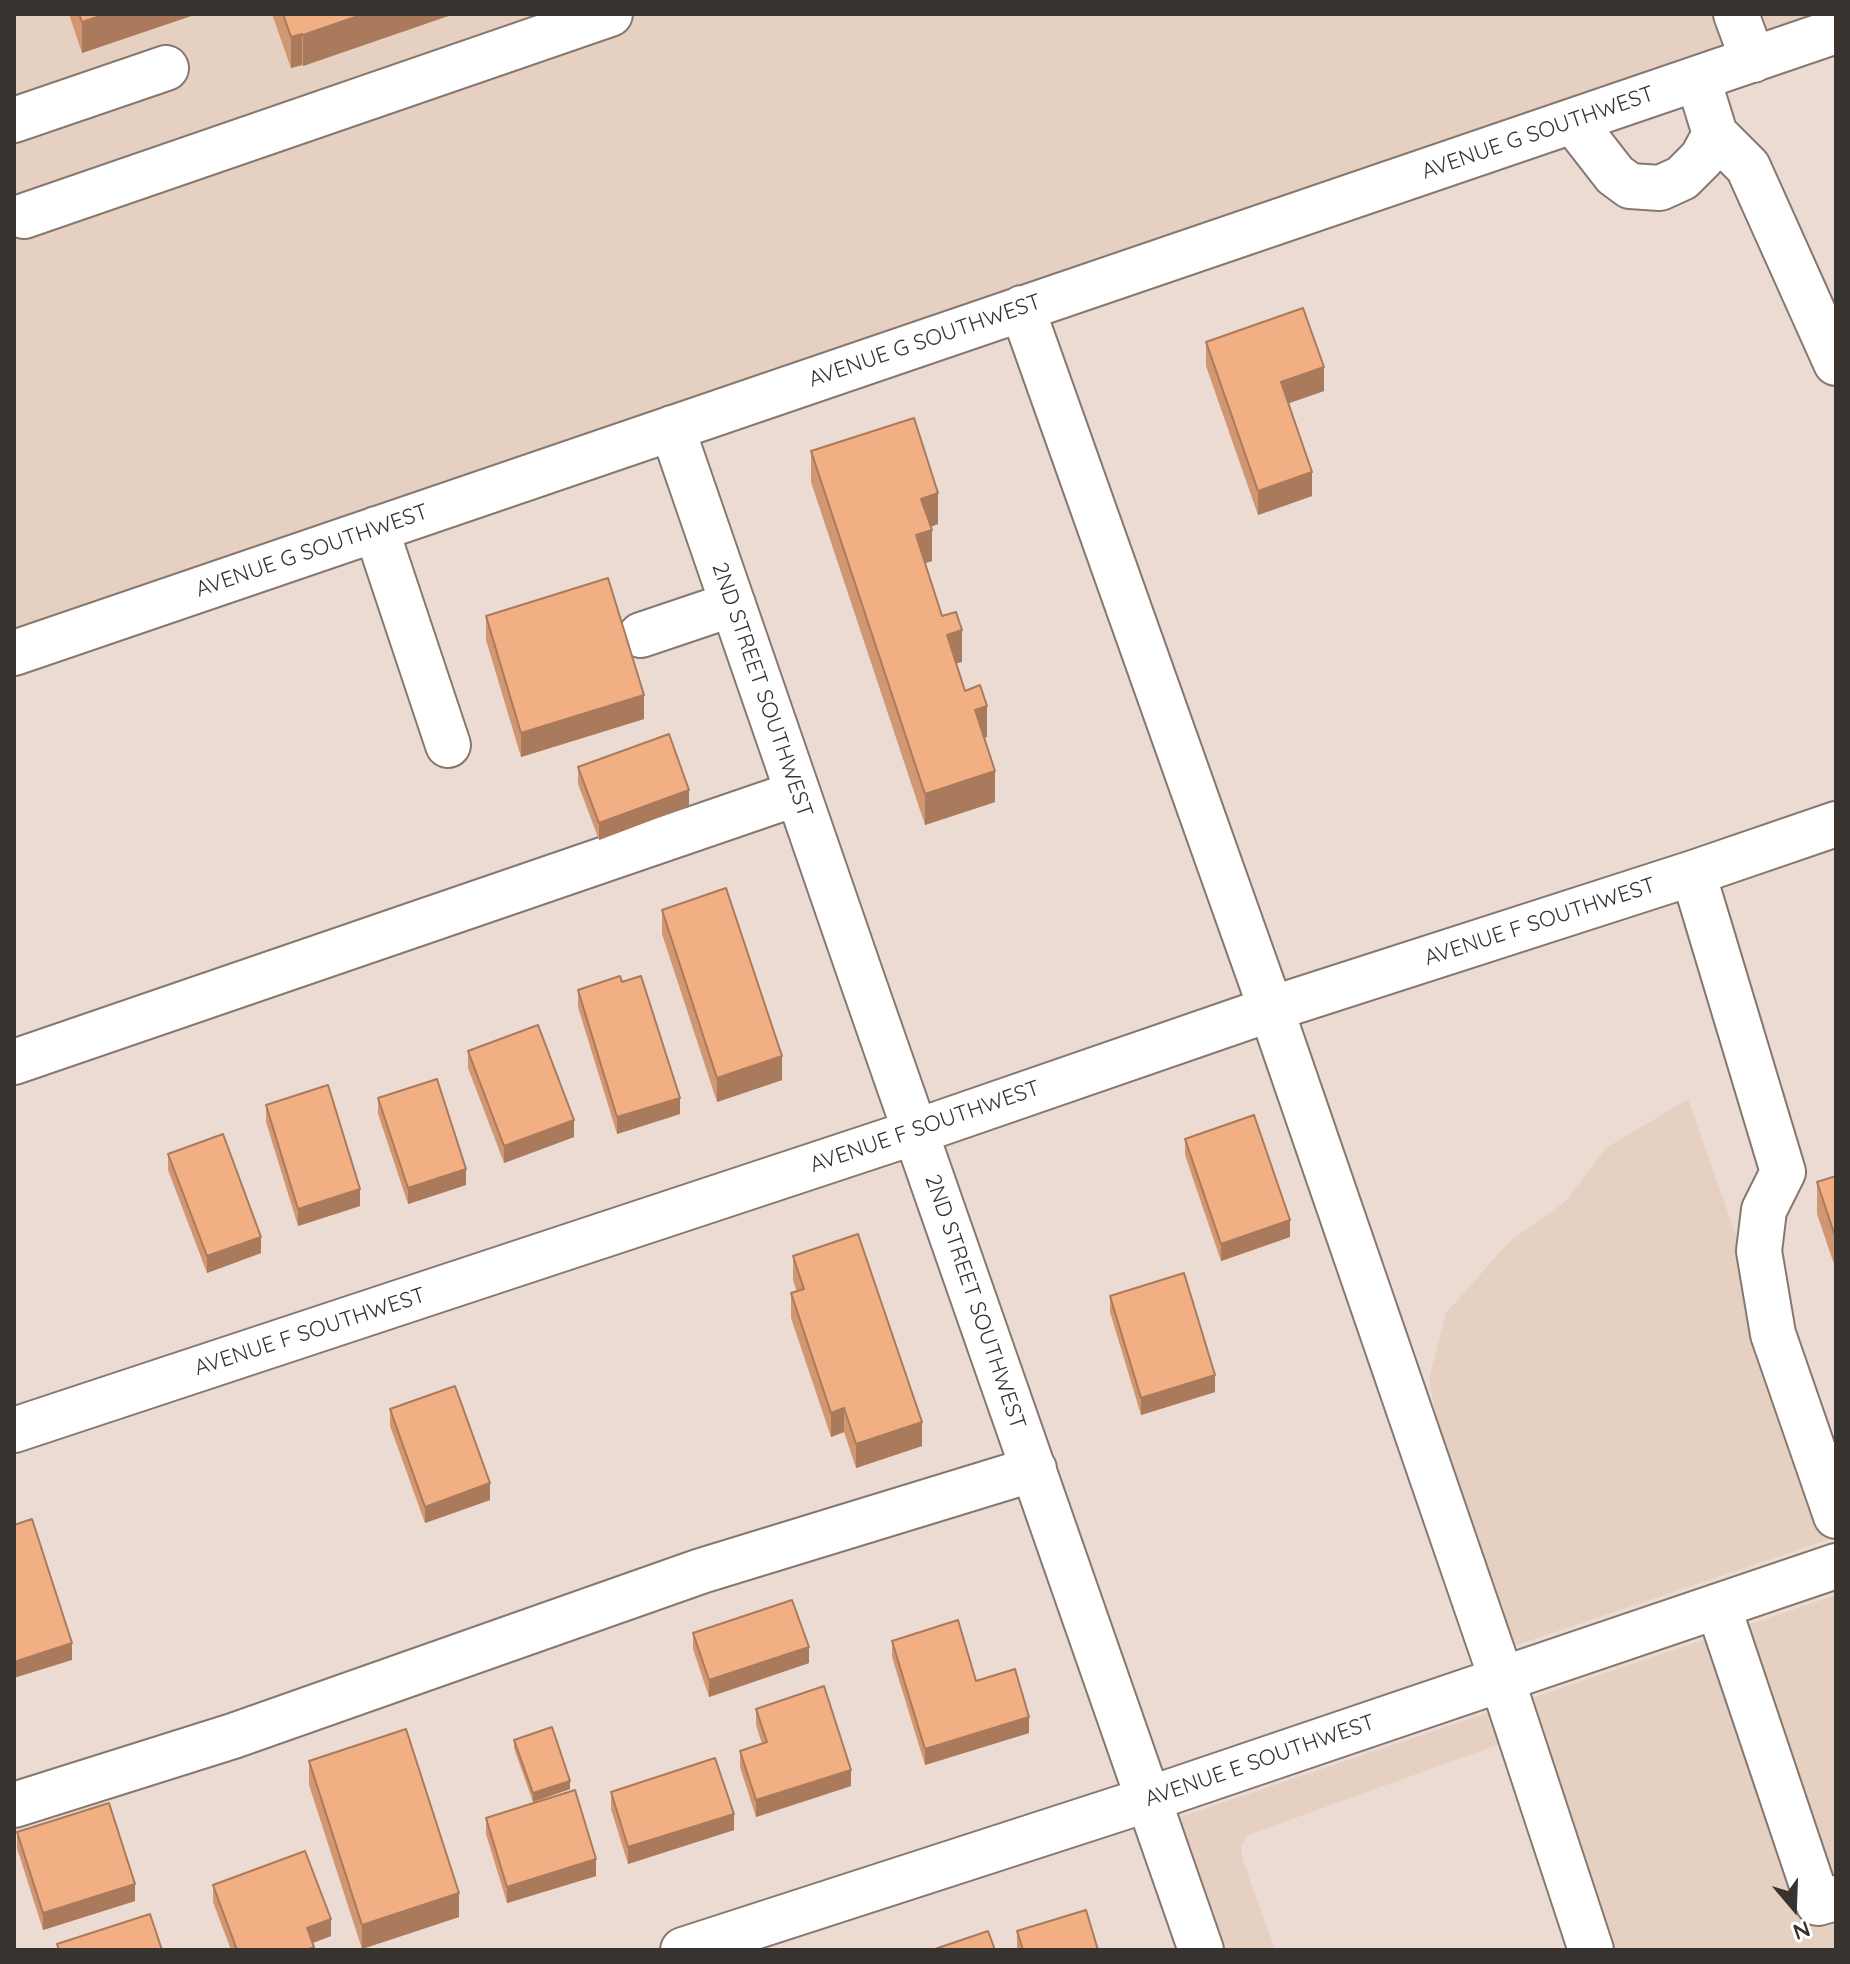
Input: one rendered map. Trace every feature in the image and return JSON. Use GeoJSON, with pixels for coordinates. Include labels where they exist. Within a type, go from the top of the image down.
{"type":"FeatureCollection","features":[{"type":"Feature","properties":{"kind":"street"},"geometry":{"type":"LineString","coordinates":[[24,216],[610,14]]}},
{"type":"Feature","properties":{"kind":"street"},"geometry":{"type":"LineString","coordinates":[[1736,14],[1753,60]]}},
{"type":"Feature","properties":{"kind":"street","name":"AVENUE G SOUTHWEST"},"geometry":{"type":"LineString","coordinates":[[14,653],[1836,31]]}},
{"type":"Feature","properties":{"kind":"street"},"geometry":{"type":"LineString","coordinates":[[14,120],[166,68]]}},
{"type":"Feature","properties":{"kind":"street"},"geometry":{"type":"LineString","coordinates":[[1698,79],[1715,134],[1748,167],[1836,363]]}},
{"type":"Feature","properties":{"kind":"street"},"geometry":{"type":"LineString","coordinates":[[1573,121],[1615,175],[1630,186],[1660,188],[1682,178],[1702,158],[1715,134]]}},
{"type":"Feature","properties":{"kind":"street"},"geometry":{"type":"LineString","coordinates":[[1022,308],[1271,1009],[1502,1680],[1591,1950]]}},
{"type":"Feature","properties":{"kind":"street","name":"2ND STREET SOUTHWEST"},"geometry":{"type":"LineString","coordinates":[[672,428],[1201,1950]]}},
{"type":"Feature","properties":{"kind":"street"},"geometry":{"type":"LineString","coordinates":[[376,529],[448,745]]}},
{"type":"Feature","properties":{"kind":"street"},"geometry":{"type":"LineString","coordinates":[[641,635],[733,604]]}},
{"type":"Feature","properties":{"kind":"street"},"geometry":{"type":"LineString","coordinates":[[14,1062],[798,793]]}},
{"type":"Feature","properties":{"kind":"street","name":"AVENUE F SOUTHWEST"},"geometry":{"type":"LineString","coordinates":[[14,1430],[915,1132],[1271,1009],[1836,824]]}},
{"type":"Feature","properties":{"kind":"street"},"geometry":{"type":"LineString","coordinates":[[1693,873],[1783,1172],[1764,1210],[1759,1251],[1773,1334],[1836,1516]]}},
{"type":"Feature","properties":{"kind":"street"},"geometry":{"type":"LineString","coordinates":[[14,1805],[233,1736],[701,1571],[1034,1469]]}},
{"type":"Feature","properties":{"kind":"street","name":"AVENUE E SOUTHWEST"},"geometry":{"type":"LineString","coordinates":[[683,1950],[1149,1799],[1836,1566]]}},
{"type":"Feature","properties":{"kind":"street"},"geometry":{"type":"LineString","coordinates":[[1718,1606],[1818,1903],[1836,1898]]}},
{"type":"Feature","properties":{"kind":"shaded area"},"geometry":{"type":"Polygon","coordinates":[[[14,14],[1836,14],[14,653],[14,14]]]}},
{"type":"Feature","properties":{"kind":"shaded area"},"geometry":{"type":"Polygon","coordinates":[[[1688,1099],[1836,1520],[1836,1537],[1481,1657],[1429,1379],[1446,1313],[1510,1241],[1565,1202],[1606,1148],[1688,1099]]]}},
{"type":"Feature","properties":{"kind":"shaded area"},"geometry":{"type":"Polygon","coordinates":[[[1836,1595],[1836,1950],[1601,1950],[1505,1742],[1248,1835],[1241,1847],[1243,1861],[1275,1950],[1227,1950],[1180,1817],[1836,1595]]]}},
{"type":"Feature","properties":{"kind":"building"},"geometry":{"type":"Polygon","coordinates":[[[79,14],[106,14],[82,22],[79,14]]]}},
{"type":"Feature","properties":{"kind":"building"},"geometry":{"type":"Polygon","coordinates":[[[283,14],[364,14],[291,37],[283,14]]]}},
{"type":"Feature","properties":{"kind":"building"},"geometry":{"type":"Polygon","coordinates":[[[1303,308],[1324,367],[1281,382],[1312,472],[1258,491],[1206,342],[1303,308]]]}},
{"type":"Feature","properties":{"kind":"building"},"geometry":{"type":"Polygon","coordinates":[[[914,418],[938,493],[921,499],[932,530],[916,535],[942,616],[956,612],[962,630],[947,635],[965,691],[980,685],[987,706],[975,710],[995,771],[925,794],[811,451],[914,418]]]}},
{"type":"Feature","properties":{"kind":"building"},"geometry":{"type":"Polygon","coordinates":[[[608,578],[644,695],[521,733],[486,616],[608,578]]]}},
{"type":"Feature","properties":{"kind":"building"},"geometry":{"type":"Polygon","coordinates":[[[669,734],[689,790],[599,823],[578,767],[669,734]]]}},
{"type":"Feature","properties":{"kind":"building"},"geometry":{"type":"Polygon","coordinates":[[[726,888],[782,1056],[717,1078],[662,910],[726,888]]]}},
{"type":"Feature","properties":{"kind":"building"},"geometry":{"type":"Polygon","coordinates":[[[620,976],[622,982],[641,976],[680,1098],[617,1117],[578,990],[620,976]]]}},
{"type":"Feature","properties":{"kind":"building"},"geometry":{"type":"Polygon","coordinates":[[[538,1025],[574,1120],[504,1146],[468,1051],[538,1025]]]}},
{"type":"Feature","properties":{"kind":"building"},"geometry":{"type":"Polygon","coordinates":[[[437,1079],[466,1169],[408,1188],[378,1098],[437,1079]]]}},
{"type":"Feature","properties":{"kind":"building"},"geometry":{"type":"Polygon","coordinates":[[[328,1085],[360,1189],[298,1209],[266,1105],[328,1085]]]}},
{"type":"Feature","properties":{"kind":"building"},"geometry":{"type":"Polygon","coordinates":[[[1254,1115],[1290,1220],[1221,1244],[1185,1139],[1254,1115]]]}},
{"type":"Feature","properties":{"kind":"building"},"geometry":{"type":"Polygon","coordinates":[[[223,1134],[261,1237],[207,1256],[168,1154],[223,1134]]]}},
{"type":"Feature","properties":{"kind":"building"},"geometry":{"type":"Polygon","coordinates":[[[1836,1176],[1836,1239],[1817,1182],[1836,1176]]]}},
{"type":"Feature","properties":{"kind":"building"},"geometry":{"type":"Polygon","coordinates":[[[858,1234],[922,1422],[856,1444],[844,1408],[831,1413],[791,1293],[804,1289],[793,1256],[858,1234]]]}},
{"type":"Feature","properties":{"kind":"building"},"geometry":{"type":"Polygon","coordinates":[[[1184,1273],[1215,1375],[1141,1398],[1110,1296],[1184,1273]]]}},
{"type":"Feature","properties":{"kind":"building"},"geometry":{"type":"Polygon","coordinates":[[[455,1386],[490,1483],[425,1507],[390,1409],[455,1386]]]}},
{"type":"Feature","properties":{"kind":"building"},"geometry":{"type":"Polygon","coordinates":[[[32,1519],[72,1643],[14,1662],[14,1525],[32,1519]]]}},
{"type":"Feature","properties":{"kind":"building"},"geometry":{"type":"Polygon","coordinates":[[[792,1600],[809,1647],[709,1680],[693,1633],[792,1600]]]}},
{"type":"Feature","properties":{"kind":"building"},"geometry":{"type":"Polygon","coordinates":[[[958,1620],[976,1681],[1015,1669],[1029,1717],[925,1749],[892,1641],[958,1620]]]}},
{"type":"Feature","properties":{"kind":"building"},"geometry":{"type":"Polygon","coordinates":[[[824,1686],[851,1770],[756,1800],[740,1751],[767,1742],[756,1709],[824,1686]]]}},
{"type":"Feature","properties":{"kind":"building"},"geometry":{"type":"Polygon","coordinates":[[[552,1727],[570,1781],[533,1793],[514,1740],[552,1727]]]}},
{"type":"Feature","properties":{"kind":"building"},"geometry":{"type":"Polygon","coordinates":[[[406,1729],[459,1893],[362,1925],[309,1761],[406,1729]]]}},
{"type":"Feature","properties":{"kind":"building"},"geometry":{"type":"Polygon","coordinates":[[[715,1758],[734,1814],[628,1847],[611,1792],[715,1758]]]}},
{"type":"Feature","properties":{"kind":"building"},"geometry":{"type":"Polygon","coordinates":[[[575,1790],[596,1859],[507,1887],[486,1818],[575,1790]]]}},
{"type":"Feature","properties":{"kind":"building"},"geometry":{"type":"Polygon","coordinates":[[[109,1803],[135,1884],[43,1913],[17,1832],[109,1803]]]}},
{"type":"Feature","properties":{"kind":"building"},"geometry":{"type":"Polygon","coordinates":[[[305,1851],[331,1919],[307,1928],[314,1947],[307,1950],[237,1950],[213,1885],[305,1851]]]}},
{"type":"Feature","properties":{"kind":"building"},"geometry":{"type":"Polygon","coordinates":[[[1086,1910],[1098,1950],[1023,1950],[1017,1931],[1086,1910]]]}},
{"type":"Feature","properties":{"kind":"building"},"geometry":{"type":"Polygon","coordinates":[[[150,1914],[162,1950],[59,1950],[57,1944],[150,1914]]]}},
{"type":"Feature","properties":{"kind":"building"},"geometry":{"type":"Polygon","coordinates":[[[988,1931],[995,1950],[932,1950],[988,1931]]]}}]}
